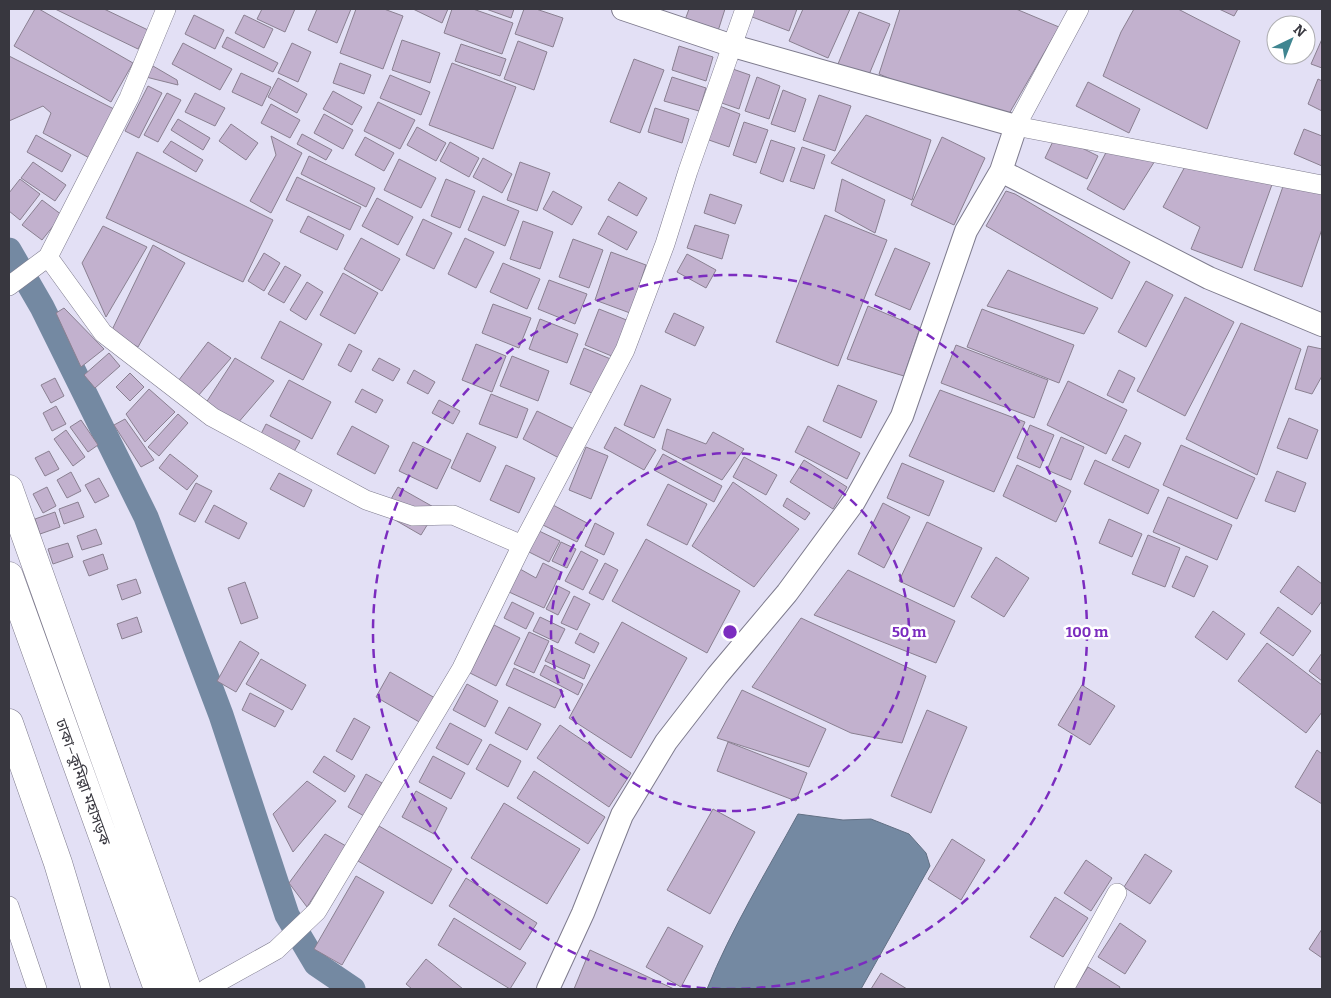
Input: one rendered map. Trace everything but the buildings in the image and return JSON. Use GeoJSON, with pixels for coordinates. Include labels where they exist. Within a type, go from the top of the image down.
{"type":"FeatureCollection","features":[{"type":"Feature","properties":{"kind":"highway"},"geometry":{"type":"LineString","coordinates":[[9,489],[187,989]]}},
{"type":"Feature","properties":{"kind":"highway","name":"ঢাকা–কুমিল্লা মহাসড়ক"},"geometry":{"type":"LineString","coordinates":[[9,576],[158,989]]}},
{"type":"Feature","properties":{"kind":"highway"},"geometry":{"type":"LineString","coordinates":[[9,724],[58,863],[96,989]]}},
{"type":"Feature","properties":{"kind":"street"},"geometry":{"type":"LineString","coordinates":[[9,286],[47,258],[129,98],[166,9]]}},
{"type":"Feature","properties":{"kind":"street"},"geometry":{"type":"LineString","coordinates":[[623,9],[733,46],[1016,126],[1322,185]]}},
{"type":"Feature","properties":{"kind":"street"},"geometry":{"type":"LineString","coordinates":[[206,989],[276,950],[317,911],[462,668],[522,545],[625,350],[665,244],[688,171],[746,9]]}},
{"type":"Feature","properties":{"kind":"street"},"geometry":{"type":"LineString","coordinates":[[548,989],[583,912],[622,815],[661,750],[716,676],[787,593],[854,502],[902,416],[966,231],[1001,171],[1016,126],[1079,9]]}},
{"type":"Feature","properties":{"kind":"street"},"geometry":{"type":"LineString","coordinates":[[1001,171],[1209,278],[1322,325]]}},
{"type":"Feature","properties":{"kind":"street"},"geometry":{"type":"LineString","coordinates":[[47,258],[103,333],[212,416],[366,500],[413,516],[453,515],[522,545]]}},
{"type":"Feature","properties":{"kind":"street"},"geometry":{"type":"LineString","coordinates":[[1064,989],[1117,892]]}},
{"type":"Feature","properties":{"kind":"street"},"geometry":{"type":"LineString","coordinates":[[9,906],[37,989]]}},
{"type":"Feature","properties":{"kind":"water"},"geometry":{"type":"Polygon","coordinates":[[[798,814],[843,820],[871,819],[909,834],[926,853],[930,866],[861,989],[707,989],[738,922],[798,814]]]}},
{"type":"Feature","properties":{"kind":"waterway"},"geometry":{"type":"LineString","coordinates":[[9,250],[42,307],[146,517],[221,715],[287,915],[316,964],[353,989]]}}]}
